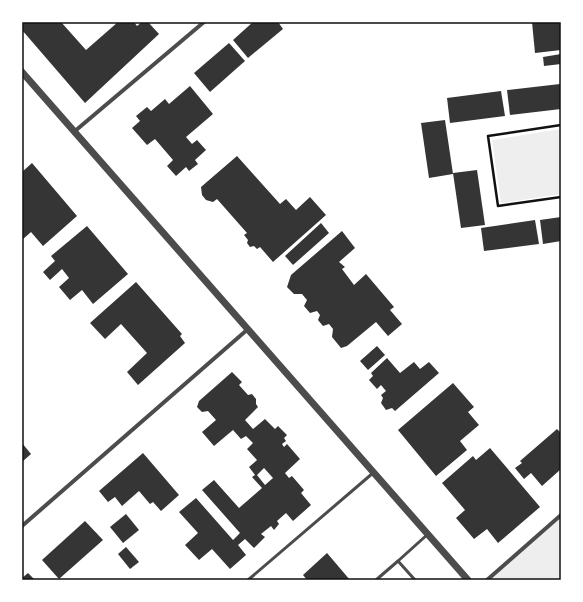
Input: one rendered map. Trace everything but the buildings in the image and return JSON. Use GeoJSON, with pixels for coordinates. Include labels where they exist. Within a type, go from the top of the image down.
{"type":"FeatureCollection","features":[{"type":"Feature","properties":{"kind":"street"},"geometry":{"type":"LineString","coordinates":[[75,131],[204,22]]}},
{"type":"Feature","properties":{"kind":"street"},"geometry":{"type":"LineString","coordinates":[[22,72],[468,580]]}},
{"type":"Feature","properties":{"kind":"street"},"geometry":{"type":"LineString","coordinates":[[22,526],[248,328]]}},
{"type":"Feature","properties":{"kind":"street"},"geometry":{"type":"LineString","coordinates":[[487,580],[561,515]]}},
{"type":"Feature","properties":{"kind":"lane"},"geometry":{"type":"LineString","coordinates":[[248,580],[374,473]]}},
{"type":"Feature","properties":{"kind":"lane"},"geometry":{"type":"LineString","coordinates":[[376,580],[428,534]]}},
{"type":"Feature","properties":{"kind":"lane"},"geometry":{"type":"LineString","coordinates":[[398,561],[415,580]]}},
{"type":"Feature","properties":{"kind":"path"},"geometry":{"type":"LineString","coordinates":[[561,125],[488,136],[498,206],[561,197]]}},
{"type":"Feature","properties":{"kind":"shaded area"},"geometry":{"type":"Polygon","coordinates":[[[561,129],[561,194],[501,203],[492,140],[561,129]]]}},
{"type":"Feature","properties":{"kind":"shaded area"},"geometry":{"type":"Polygon","coordinates":[[[561,515],[561,580],[487,580],[561,515]]]}}]}
